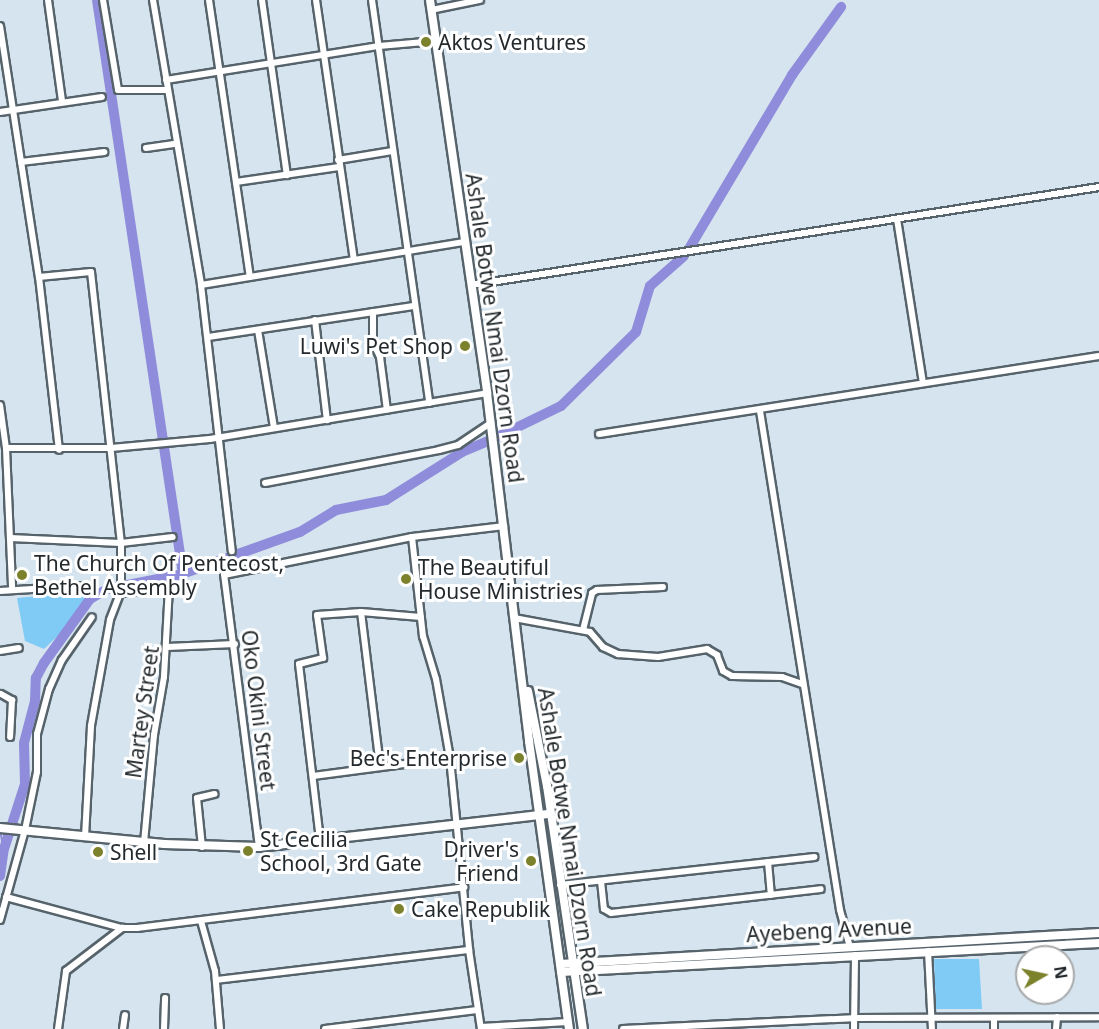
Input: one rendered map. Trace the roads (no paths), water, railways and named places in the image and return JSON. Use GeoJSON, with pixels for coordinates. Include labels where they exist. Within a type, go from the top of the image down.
{"type":"FeatureCollection","features":[{"type":"Feature","properties":{"kind":"street"},"geometry":{"type":"LineString","coordinates":[[48,0],[62,100]]}},
{"type":"Feature","properties":{"kind":"street"},"geometry":{"type":"LineString","coordinates":[[103,0],[119,92],[168,90]]}},
{"type":"Feature","properties":{"kind":"street"},"geometry":{"type":"LineString","coordinates":[[153,0],[201,285],[232,551]]}},
{"type":"Feature","properties":{"kind":"street"},"geometry":{"type":"LineString","coordinates":[[209,0],[250,277]]}},
{"type":"Feature","properties":{"kind":"street"},"geometry":{"type":"LineString","coordinates":[[262,0],[287,175]]}},
{"type":"Feature","properties":{"kind":"street"},"geometry":{"type":"LineString","coordinates":[[316,0],[338,164],[354,259]]}},
{"type":"Feature","properties":{"kind":"street"},"geometry":{"type":"LineString","coordinates":[[372,0],[429,403]]}},
{"type":"Feature","properties":{"kind":"street","name":"Ashale Botwe Nmai Dzorn Road"},"geometry":{"type":"LineString","coordinates":[[430,0],[487,393],[514,618],[569,1026]]}},
{"type":"Feature","properties":{"kind":"street"},"geometry":{"type":"LineString","coordinates":[[431,10],[480,0]]}},
{"type":"Feature","properties":{"kind":"street"},"geometry":{"type":"LineString","coordinates":[[0,26],[39,277],[59,450]]}},
{"type":"Feature","properties":{"kind":"street"},"geometry":{"type":"LineString","coordinates":[[166,80],[322,54],[436,41]]}},
{"type":"Feature","properties":{"kind":"street"},"geometry":{"type":"LineString","coordinates":[[0,112],[62,100],[102,98]]}},
{"type":"Feature","properties":{"kind":"street"},"geometry":{"type":"LineString","coordinates":[[146,148],[176,144]]}},
{"type":"Feature","properties":{"kind":"street"},"geometry":{"type":"LineString","coordinates":[[236,182],[287,175],[392,151]]}},
{"type":"Feature","properties":{"kind":"street"},"geometry":{"type":"LineString","coordinates":[[21,162],[104,152]]}},
{"type":"Feature","properties":{"kind":"street"},"geometry":{"type":"LineString","coordinates":[[472,285],[1099,187]]}},
{"type":"Feature","properties":{"kind":"street"},"geometry":{"type":"LineString","coordinates":[[897,219],[923,383]]}},
{"type":"Feature","properties":{"kind":"street"},"geometry":{"type":"LineString","coordinates":[[201,285],[465,242]]}},
{"type":"Feature","properties":{"kind":"street"},"geometry":{"type":"LineString","coordinates":[[39,277],[91,272],[121,543],[121,592],[110,620],[91,726],[85,836]]}},
{"type":"Feature","properties":{"kind":"street"},"geometry":{"type":"LineString","coordinates":[[208,337],[414,306]]}},
{"type":"Feature","properties":{"kind":"street"},"geometry":{"type":"LineString","coordinates":[[373,312],[373,342],[387,410]]}},
{"type":"Feature","properties":{"kind":"street"},"geometry":{"type":"LineString","coordinates":[[315,320],[327,420]]}},
{"type":"Feature","properties":{"kind":"street"},"geometry":{"type":"LineString","coordinates":[[258,330],[274,428]]}},
{"type":"Feature","properties":{"kind":"street"},"geometry":{"type":"LineString","coordinates":[[599,434],[760,411],[1099,356]]}},
{"type":"Feature","properties":{"kind":"street"},"geometry":{"type":"LineString","coordinates":[[6,448],[59,450],[161,444],[220,437],[487,393]]}},
{"type":"Feature","properties":{"kind":"street"},"geometry":{"type":"LineString","coordinates":[[0,405],[1,426],[6,448],[12,588]]}},
{"type":"Feature","properties":{"kind":"street"},"geometry":{"type":"LineString","coordinates":[[760,411],[802,684],[840,910],[850,947]]}},
{"type":"Feature","properties":{"kind":"street"},"geometry":{"type":"LineString","coordinates":[[266,483],[458,445],[491,423]]}},
{"type":"Feature","properties":{"kind":"street"},"geometry":{"type":"LineString","coordinates":[[504,526],[412,537],[421,617],[450,758],[459,823],[469,950],[481,1028],[569,1026]]}},
{"type":"Feature","properties":{"kind":"street"},"geometry":{"type":"LineString","coordinates":[[10,538],[121,543],[173,537]]}},
{"type":"Feature","properties":{"kind":"street","name":"Oko Okini Street"},"geometry":{"type":"LineString","coordinates":[[259,847],[224,577],[228,573],[412,537]]}},
{"type":"Feature","properties":{"kind":"street"},"geometry":{"type":"LineString","coordinates":[[0,591],[12,588],[81,586]]}},
{"type":"Feature","properties":{"kind":"street","name":"Martey Street"},"geometry":{"type":"LineString","coordinates":[[121,592],[169,587],[167,647],[144,842]]}},
{"type":"Feature","properties":{"kind":"street"},"geometry":{"type":"LineString","coordinates":[[583,630],[592,593],[597,590],[663,587]]}},
{"type":"Feature","properties":{"kind":"street"},"geometry":{"type":"LineString","coordinates":[[320,840],[299,664],[323,658],[318,615],[361,612],[421,617]]}},
{"type":"Feature","properties":{"kind":"street"},"geometry":{"type":"LineString","coordinates":[[361,612],[380,766]]}},
{"type":"Feature","properties":{"kind":"street"},"geometry":{"type":"LineString","coordinates":[[0,920],[37,772],[37,734],[49,689],[62,660],[92,617]]}},
{"type":"Feature","properties":{"kind":"street"},"geometry":{"type":"LineString","coordinates":[[514,618],[583,630],[618,654],[658,657],[702,648],[717,655],[721,667],[732,676],[782,677],[802,684]]}},
{"type":"Feature","properties":{"kind":"street"},"geometry":{"type":"LineString","coordinates":[[167,647],[234,644]]}},
{"type":"Feature","properties":{"kind":"street"},"geometry":{"type":"LineString","coordinates":[[0,651],[19,648]]}},
{"type":"Feature","properties":{"kind":"street","name":"Ashale Botwe Nmai Dzorn Road"},"geometry":{"type":"LineString","coordinates":[[520,661],[538,736],[583,1029]]}},
{"type":"Feature","properties":{"kind":"street"},"geometry":{"type":"LineString","coordinates":[[0,684],[0,694],[12,700],[10,737]]}},
{"type":"Feature","properties":{"kind":"street"},"geometry":{"type":"LineString","coordinates":[[313,776],[450,758]]}},
{"type":"Feature","properties":{"kind":"street"},"geometry":{"type":"LineString","coordinates":[[202,847],[197,798],[215,794]]}},
{"type":"Feature","properties":{"kind":"street"},"geometry":{"type":"LineString","coordinates":[[0,828],[202,847],[259,847],[550,814]]}},
{"type":"Feature","properties":{"kind":"street"},"geometry":{"type":"LineString","coordinates":[[560,885],[814,857]]}},
{"type":"Feature","properties":{"kind":"street"},"geometry":{"type":"LineString","coordinates":[[768,862],[771,895]]}},
{"type":"Feature","properties":{"kind":"street"},"geometry":{"type":"LineString","coordinates":[[601,881],[604,909],[611,914],[821,889]]}},
{"type":"Feature","properties":{"kind":"street"},"geometry":{"type":"LineString","coordinates":[[6,897],[122,928],[201,921],[464,887]]}},
{"type":"Feature","properties":{"kind":"street"},"geometry":{"type":"LineString","coordinates":[[201,921],[216,980],[220,1029]]}},
{"type":"Feature","properties":{"kind":"street"},"geometry":{"type":"LineString","coordinates":[[58,1029],[66,971],[122,928]]}},
{"type":"Feature","properties":{"kind":"street","name":"Ayebeng Avenue"},"geometry":{"type":"LineString","coordinates":[[592,965],[1099,933]]}},
{"type":"Feature","properties":{"kind":"street","name":"Ayebeng Avenue"},"geometry":{"type":"LineString","coordinates":[[561,968],[1099,943]]}},
{"type":"Feature","properties":{"kind":"street"},"geometry":{"type":"LineString","coordinates":[[570,945],[578,958],[592,965],[581,974],[576,985]]}},
{"type":"Feature","properties":{"kind":"street"},"geometry":{"type":"LineString","coordinates":[[216,980],[469,950]]}},
{"type":"Feature","properties":{"kind":"street"},"geometry":{"type":"LineString","coordinates":[[928,951],[932,1029]]}},
{"type":"Feature","properties":{"kind":"street"},"geometry":{"type":"LineString","coordinates":[[854,1029],[855,955]]}},
{"type":"Feature","properties":{"kind":"street"},"geometry":{"type":"LineString","coordinates":[[164,1029],[165,998]]}},
{"type":"Feature","properties":{"kind":"street"},"geometry":{"type":"LineString","coordinates":[[325,1029],[477,1010]]}},
{"type":"Feature","properties":{"kind":"street"},"geometry":{"type":"LineString","coordinates":[[123,1029],[125,1016]]}},
{"type":"Feature","properties":{"kind":"street"},"geometry":{"type":"LineString","coordinates":[[623,1029],[932,1016],[994,1019],[1099,1017]]}},
{"type":"Feature","properties":{"kind":"street"},"geometry":{"type":"LineString","coordinates":[[1056,1029],[1057,1017]]}},
{"type":"Feature","properties":{"kind":"street"},"geometry":{"type":"LineString","coordinates":[[994,1019],[994,1029]]}},
{"type":"Feature","properties":{"kind":"street"},"geometry":{"type":"LineString","coordinates":[[793,1021],[794,1029]]}},
{"type":"Feature","properties":{"kind":"waterway"},"geometry":{"type":"LineString","coordinates":[[0,876],[4,849],[25,784],[24,743],[35,701],[36,678],[44,663],[90,599],[107,589],[183,574],[97,0]]}},
{"type":"Feature","properties":{"kind":"waterway"},"geometry":{"type":"LineString","coordinates":[[690,247],[792,75],[841,7]]}},
{"type":"Feature","properties":{"kind":"waterway"},"geometry":{"type":"LineString","coordinates":[[497,437],[561,406],[636,332],[650,286],[684,256]]}},
{"type":"Feature","properties":{"kind":"waterway"},"geometry":{"type":"LineString","coordinates":[[182,574],[300,532],[336,510],[386,500],[462,452],[488,441]]}},
{"type":"Feature","properties":{"kind":"waterway"},"geometry":{"type":"LineString","coordinates":[[1,833],[4,849]]}},
{"type":"Feature","properties":{"kind":"place","name":"Aktos Ventures"},"geometry":{"type":"Point","coordinates":[426,42]}},
{"type":"Feature","properties":{"kind":"place","name":"Luwi's Pet Shop"},"geometry":{"type":"Point","coordinates":[465,346]}},
{"type":"Feature","properties":{"kind":"place","name":"The Church Of Pentecost, Bethel Assembly"},"geometry":{"type":"Point","coordinates":[22,575]}},
{"type":"Feature","properties":{"kind":"place","name":"The Beautiful House Ministries"},"geometry":{"type":"Point","coordinates":[406,579]}},
{"type":"Feature","properties":{"kind":"place","name":"Bec's Enterprise"},"geometry":{"type":"Point","coordinates":[519,758]}},
{"type":"Feature","properties":{"kind":"place","name":"St Cecilia School, 3rd Gate"},"geometry":{"type":"Point","coordinates":[248,851]}},
{"type":"Feature","properties":{"kind":"place","name":"Shell"},"geometry":{"type":"Point","coordinates":[98,852]}},
{"type":"Feature","properties":{"kind":"place","name":"Driver's Friend"},"geometry":{"type":"Point","coordinates":[531,861]}},
{"type":"Feature","properties":{"kind":"place","name":"Cake Republik"},"geometry":{"type":"Point","coordinates":[399,909]}}]}
